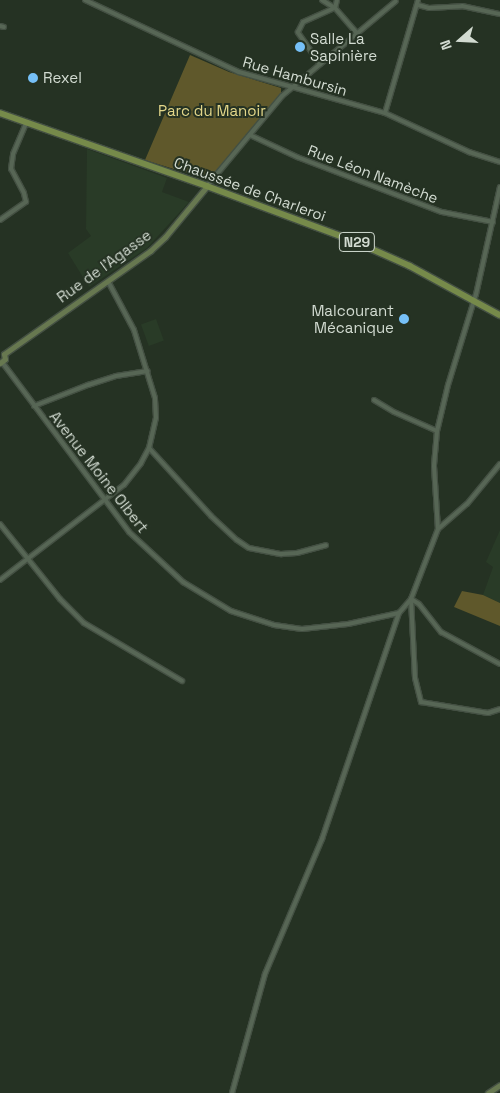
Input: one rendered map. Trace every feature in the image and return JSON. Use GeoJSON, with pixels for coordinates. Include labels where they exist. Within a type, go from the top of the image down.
{"type":"FeatureCollection","features":[{"type":"Feature","properties":{"kind":"main road","name":"Chaussée de Charleroi"},"geometry":{"type":"LineString","coordinates":[[0,113],[207,186],[354,241],[410,266],[500,315]]}},
{"type":"Feature","properties":{"kind":"street","name":"Rue Hambursin"},"geometry":{"type":"LineString","coordinates":[[88,0],[177,45],[239,72],[385,113],[469,152],[500,162]]}},
{"type":"Feature","properties":{"kind":"street"},"geometry":{"type":"LineString","coordinates":[[322,0],[335,8],[357,33]]}},
{"type":"Feature","properties":{"kind":"street"},"geometry":{"type":"LineString","coordinates":[[335,8],[337,0]]}},
{"type":"Feature","properties":{"kind":"street"},"geometry":{"type":"LineString","coordinates":[[385,113],[418,0]]}},
{"type":"Feature","properties":{"kind":"street"},"geometry":{"type":"LineString","coordinates":[[207,186],[291,88],[396,2]]}},
{"type":"Feature","properties":{"kind":"street"},"geometry":{"type":"LineString","coordinates":[[418,5],[429,8],[462,6],[500,14]]}},
{"type":"Feature","properties":{"kind":"street"},"geometry":{"type":"LineString","coordinates":[[320,64],[298,32],[304,22],[335,8]]}},
{"type":"Feature","properties":{"kind":"street"},"geometry":{"type":"LineString","coordinates":[[0,220],[26,202],[24,193],[11,169],[13,154],[26,123]]}},
{"type":"Feature","properties":{"kind":"street","name":"Rue Léon Namèche"},"geometry":{"type":"LineString","coordinates":[[250,135],[297,157],[442,212],[493,222]]}},
{"type":"Feature","properties":{"kind":"street","name":"Rue de l'Agasse"},"geometry":{"type":"LineString","coordinates":[[2,353],[156,246],[207,186]]}},
{"type":"Feature","properties":{"kind":"street"},"geometry":{"type":"LineString","coordinates":[[233,1091],[265,974],[322,839],[372,697],[399,613],[411,599],[438,530],[434,466],[437,431],[449,381],[474,302],[500,188]]}},
{"type":"Feature","properties":{"kind":"street"},"geometry":{"type":"LineString","coordinates":[[0,580],[104,500],[133,474],[149,448],[156,418],[155,398],[148,371],[126,310],[108,281]]}},
{"type":"Feature","properties":{"kind":"street"},"geometry":{"type":"LineString","coordinates":[[1,362],[5,358],[2,353]]}},
{"type":"Feature","properties":{"kind":"street","name":"Avenue Moine Olbert"},"geometry":{"type":"LineString","coordinates":[[1,362],[130,532],[183,582],[231,611],[252,619],[302,628],[348,624],[399,613]]}},
{"type":"Feature","properties":{"kind":"street"},"geometry":{"type":"LineString","coordinates":[[34,406],[88,384],[116,376],[148,371]]}},
{"type":"Feature","properties":{"kind":"street"},"geometry":{"type":"LineString","coordinates":[[374,400],[394,412],[437,431]]}},
{"type":"Feature","properties":{"kind":"street"},"geometry":{"type":"LineString","coordinates":[[149,448],[211,516],[237,540],[249,548],[281,554],[297,553],[326,545]]}},
{"type":"Feature","properties":{"kind":"street"},"geometry":{"type":"LineString","coordinates":[[438,530],[467,504],[500,464]]}},
{"type":"Feature","properties":{"kind":"street"},"geometry":{"type":"LineString","coordinates":[[0,524],[66,606],[84,623],[182,681]]}},
{"type":"Feature","properties":{"kind":"street"},"geometry":{"type":"LineString","coordinates":[[411,599],[419,604],[441,632],[500,664]]}},
{"type":"Feature","properties":{"kind":"street"},"geometry":{"type":"LineString","coordinates":[[411,599],[416,678],[422,702],[488,713],[500,709]]}},
{"type":"Feature","properties":{"kind":"street"},"geometry":{"type":"LineString","coordinates":[[488,1093],[500,1085]]}},
{"type":"Feature","properties":{"kind":"shaded area"},"geometry":{"type":"Polygon","coordinates":[[[87,149],[167,178],[162,192],[189,202],[147,248],[89,287],[68,253],[91,236],[86,229],[87,149]]]}},
{"type":"Feature","properties":{"kind":"shaded area"},"geometry":{"type":"Polygon","coordinates":[[[156,319],[164,341],[149,346],[141,324],[156,319]]]}},
{"type":"Feature","properties":{"kind":"shaded area"},"geometry":{"type":"Polygon","coordinates":[[[500,530],[500,603],[483,595],[493,567],[486,562],[500,530]]]}},
{"type":"Feature","properties":{"kind":"green space","name":"Parc du Manoir"},"geometry":{"type":"Polygon","coordinates":[[[190,55],[229,72],[281,88],[281,94],[209,180],[145,160],[190,55]]]}},
{"type":"Feature","properties":{"kind":"green space"},"geometry":{"type":"Polygon","coordinates":[[[462,591],[483,595],[500,603],[500,626],[454,607],[462,591]]]}},
{"type":"Feature","properties":{"kind":"place","name":"Salle La Sapinière"},"geometry":{"type":"Point","coordinates":[300,47]}},
{"type":"Feature","properties":{"kind":"place","name":"Rexel"},"geometry":{"type":"Point","coordinates":[33,78]}},
{"type":"Feature","properties":{"kind":"place","name":"Malcourant Mécanique"},"geometry":{"type":"Point","coordinates":[404,319]}}]}
